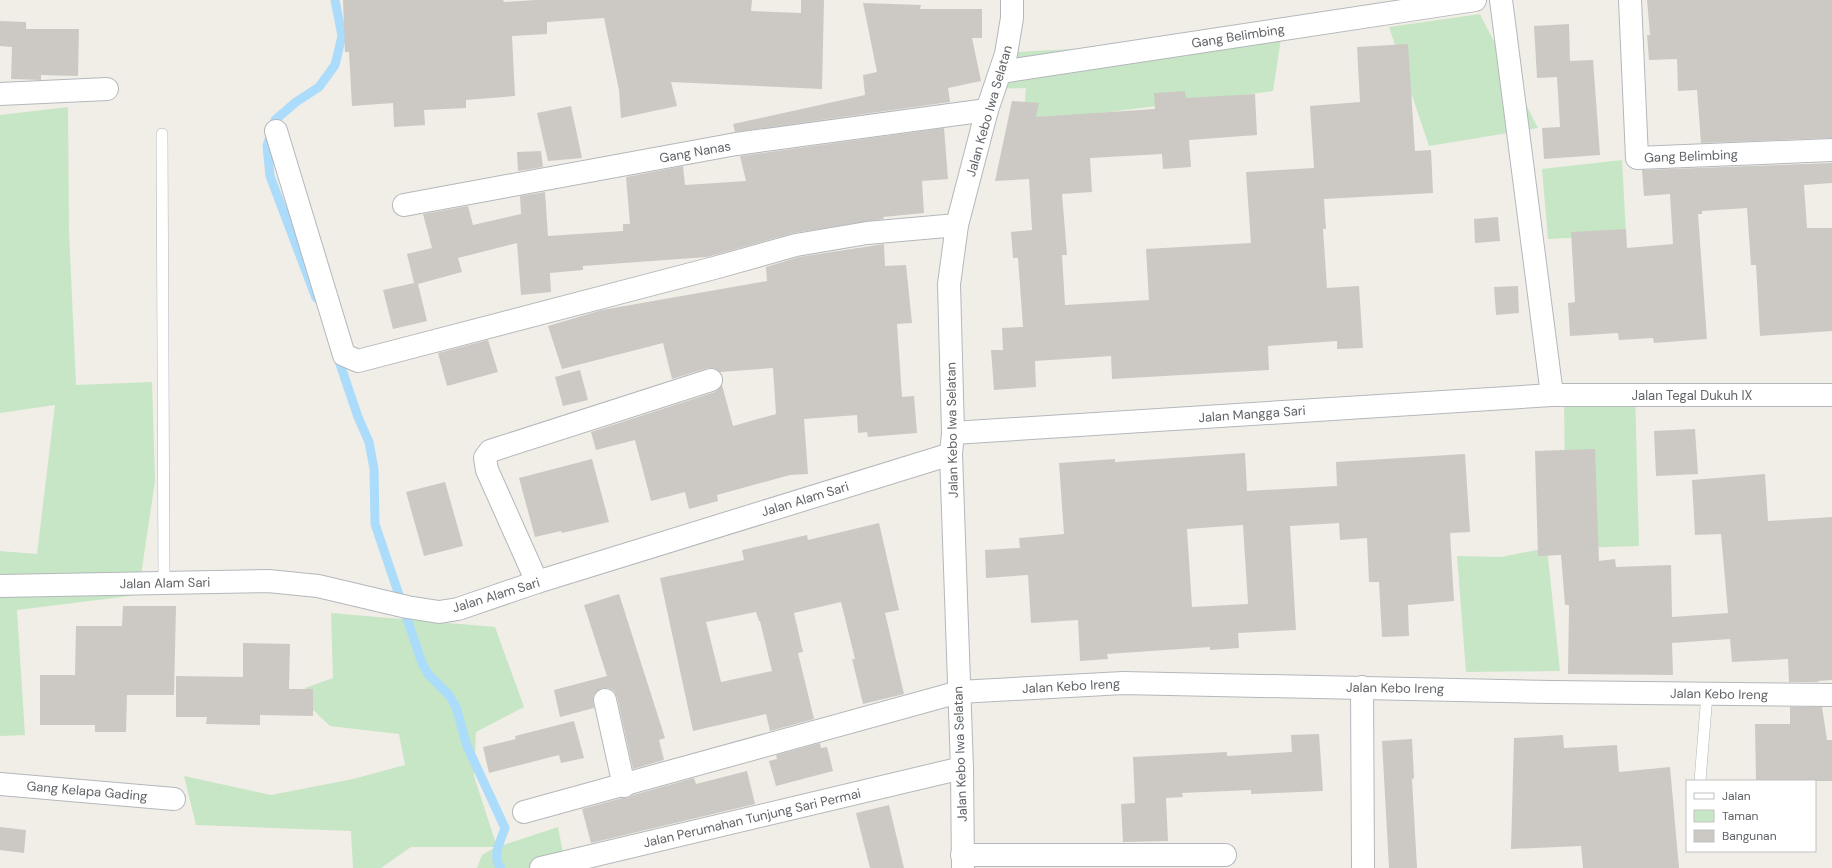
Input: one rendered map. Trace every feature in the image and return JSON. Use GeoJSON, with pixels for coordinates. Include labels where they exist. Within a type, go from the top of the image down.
{"type":"FeatureCollection","features":[{"type":"Feature","properties":{"kind":"street","name":"Jalan Kebo Iwa Selatan"},"geometry":{"type":"LineString","coordinates":[[963,861],[962,768],[952,443],[949,284],[957,225],[987,110],[1006,54],[1012,18],[1012,0]]}},
{"type":"Feature","properties":{"kind":"street","name":"Gang Belimbing"},"geometry":{"type":"LineString","coordinates":[[1001,72],[1475,0]]}},
{"type":"Feature","properties":{"kind":"street"},"geometry":{"type":"LineString","coordinates":[[1501,0],[1552,395]]}},
{"type":"Feature","properties":{"kind":"street","name":"Gang Belimbing"},"geometry":{"type":"LineString","coordinates":[[1630,0],[1637,158],[1832,150]]}},
{"type":"Feature","properties":{"kind":"street"},"geometry":{"type":"LineString","coordinates":[[0,94],[108,89]]}},
{"type":"Feature","properties":{"kind":"street","name":"Gang Nanas"},"geometry":{"type":"LineString","coordinates":[[404,205],[736,144],[987,110]]}},
{"type":"Feature","properties":{"kind":"street"},"geometry":{"type":"LineString","coordinates":[[276,131],[344,355],[358,361],[796,245],[867,233],[957,225]]}},
{"type":"Feature","properties":{"kind":"street"},"geometry":{"type":"LineString","coordinates":[[537,582],[487,470],[485,458],[490,451],[711,380]]}},
{"type":"Feature","properties":{"kind":"street","name":"Jalan Tegal Dukuh IX"},"geometry":{"type":"LineString","coordinates":[[1552,395],[1832,396]]}},
{"type":"Feature","properties":{"kind":"street","name":"Jalan Mangga Sari"},"geometry":{"type":"LineString","coordinates":[[952,443],[1552,395]]}},
{"type":"Feature","properties":{"kind":"street","name":"Jalan Alam Sari"},"geometry":{"type":"LineString","coordinates":[[0,586],[268,581],[318,586],[407,607],[439,612],[458,609],[952,443]]}},
{"type":"Feature","properties":{"kind":"street","name":"Jalan Kebo Ireng"},"geometry":{"type":"LineString","coordinates":[[524,812],[624,786],[959,692],[1123,683],[1832,695]]}},
{"type":"Feature","properties":{"kind":"street"},"geometry":{"type":"LineString","coordinates":[[1362,687],[1363,868]]}},
{"type":"Feature","properties":{"kind":"street"},"geometry":{"type":"LineString","coordinates":[[605,700],[624,786]]}},
{"type":"Feature","properties":{"kind":"street","name":"Jalan Perumahan Tunjung Sari Permai"},"geometry":{"type":"LineString","coordinates":[[541,868],[962,768]]}},
{"type":"Feature","properties":{"kind":"street","name":"Gang Kelapa Gading"},"geometry":{"type":"LineString","coordinates":[[0,784],[174,799]]}},
{"type":"Feature","properties":{"kind":"street"},"geometry":{"type":"LineString","coordinates":[[963,861],[1225,855]]}},
{"type":"Feature","properties":{"kind":"lane"},"geometry":{"type":"LineString","coordinates":[[162,134],[164,583]]}},
{"type":"Feature","properties":{"kind":"lane"},"geometry":{"type":"LineString","coordinates":[[1700,780],[1707,694]]}},
{"type":"Feature","properties":{"kind":"green space"},"geometry":{"type":"Polygon","coordinates":[[[1480,14],[1538,128],[1429,146],[1389,27],[1480,14]]]}},
{"type":"Feature","properties":{"kind":"green space"},"geometry":{"type":"Polygon","coordinates":[[[1282,32],[1273,91],[1078,116],[1020,157],[1026,88],[989,89],[995,53],[1131,46],[1282,32]]]}},
{"type":"Feature","properties":{"kind":"green space"},"geometry":{"type":"Polygon","coordinates":[[[68,107],[69,231],[76,385],[152,382],[155,481],[138,595],[17,610],[25,735],[0,736],[0,551],[37,554],[55,405],[0,413],[0,115],[68,107]]]}},
{"type":"Feature","properties":{"kind":"green space"},"geometry":{"type":"Polygon","coordinates":[[[1622,160],[1626,235],[1548,239],[1542,169],[1622,160]]]}},
{"type":"Feature","properties":{"kind":"green space"},"geometry":{"type":"Polygon","coordinates":[[[1635,390],[1639,546],[1578,548],[1565,497],[1564,391],[1635,390]]]}},
{"type":"Feature","properties":{"kind":"green space"},"geometry":{"type":"Polygon","coordinates":[[[1547,548],[1560,671],[1466,672],[1457,556],[1501,557],[1547,548]]]}},
{"type":"Feature","properties":{"kind":"green space"},"geometry":{"type":"Polygon","coordinates":[[[331,613],[495,627],[524,707],[476,732],[474,776],[497,847],[558,827],[566,868],[477,868],[482,855],[496,847],[411,847],[381,868],[353,868],[351,831],[196,825],[184,776],[271,795],[353,779],[405,765],[399,734],[330,726],[310,707],[305,688],[333,678],[331,613]]]}},
{"type":"Feature","properties":{"kind":"building"},"geometry":{"type":"Polygon","coordinates":[[[343,0],[503,0],[504,2],[536,0],[752,0],[751,11],[801,13],[801,0],[824,0],[822,89],[671,82],[677,106],[621,118],[619,90],[604,18],[547,22],[547,34],[512,36],[515,96],[466,100],[466,108],[424,110],[425,125],[394,127],[393,103],[352,106],[349,52],[345,52],[343,0]]]}},
{"type":"Feature","properties":{"kind":"building"},"geometry":{"type":"Polygon","coordinates":[[[1647,0],[1832,0],[1832,138],[1701,143],[1697,90],[1678,91],[1677,59],[1649,60],[1647,35],[1650,35],[1647,0]]]}},
{"type":"Feature","properties":{"kind":"building"},"geometry":{"type":"Polygon","coordinates":[[[863,3],[921,5],[920,9],[982,9],[982,38],[972,38],[981,81],[948,88],[950,102],[735,132],[733,124],[865,95],[863,75],[877,72],[863,3]]]}},
{"type":"Feature","properties":{"kind":"building"},"geometry":{"type":"Polygon","coordinates":[[[0,21],[26,22],[26,29],[79,29],[78,76],[41,75],[41,80],[11,79],[12,47],[0,46],[0,21]]]}},
{"type":"Feature","properties":{"kind":"building"},"geometry":{"type":"Polygon","coordinates":[[[1569,24],[1570,61],[1593,60],[1600,155],[1544,159],[1542,128],[1560,127],[1557,77],[1537,78],[1534,26],[1569,24]]]}},
{"type":"Feature","properties":{"kind":"building"},"geometry":{"type":"Polygon","coordinates":[[[1408,44],[1415,151],[1431,150],[1433,193],[1324,199],[1326,229],[1323,229],[1327,288],[1359,286],[1363,348],[1337,349],[1337,341],[1268,346],[1269,370],[1112,379],[1111,356],[1035,361],[1036,387],[994,390],[991,350],[1003,350],[1002,328],[1023,327],[1018,258],[1013,258],[1011,232],[1032,230],[1029,179],[995,181],[1012,101],[1039,103],[1036,117],[1155,109],[1154,93],[1185,91],[1186,98],[1255,94],[1257,135],[1189,140],[1191,167],[1163,169],[1162,154],[1090,158],[1092,192],[1062,194],[1067,255],[1062,255],[1065,305],[1149,300],[1146,249],[1251,243],[1246,172],[1314,168],[1310,106],[1360,102],[1357,47],[1408,44]]]}},
{"type":"Feature","properties":{"kind":"building"},"geometry":{"type":"Polygon","coordinates":[[[571,106],[582,158],[548,161],[537,113],[571,106]]]}},
{"type":"Feature","properties":{"kind":"building"},"geometry":{"type":"Polygon","coordinates":[[[944,128],[948,179],[922,181],[924,213],[883,217],[884,219],[794,233],[707,257],[583,266],[583,270],[550,273],[551,292],[521,295],[517,243],[458,258],[462,272],[418,284],[427,321],[393,329],[383,290],[414,283],[407,254],[432,248],[423,214],[468,206],[473,225],[521,214],[520,196],[545,192],[548,236],[623,231],[623,224],[630,224],[626,177],[683,166],[685,185],[746,181],[740,156],[944,128]]]}},
{"type":"Feature","properties":{"kind":"building"},"geometry":{"type":"Polygon","coordinates":[[[541,151],[543,167],[518,171],[517,152],[541,151]]]}},
{"type":"Feature","properties":{"kind":"building"},"geometry":{"type":"Polygon","coordinates":[[[1832,163],[1832,183],[1804,185],[1807,228],[1832,228],[1832,331],[1760,336],[1756,265],[1751,265],[1747,208],[1702,211],[1702,214],[1698,214],[1707,339],[1654,343],[1653,338],[1619,340],[1618,333],[1570,336],[1568,303],[1575,302],[1571,232],[1626,229],[1627,248],[1673,244],[1670,194],[1644,196],[1642,170],[1832,163]]]}},
{"type":"Feature","properties":{"kind":"building"},"geometry":{"type":"Polygon","coordinates":[[[1498,217],[1500,241],[1475,243],[1474,219],[1498,217]]]}},
{"type":"Feature","properties":{"kind":"building"},"geometry":{"type":"Polygon","coordinates":[[[884,244],[885,266],[906,265],[912,323],[897,324],[902,397],[914,396],[917,433],[868,437],[867,432],[858,433],[857,415],[804,419],[808,474],[790,475],[717,495],[718,501],[689,509],[685,492],[651,501],[635,440],[596,450],[591,432],[715,392],[722,385],[733,426],[776,414],[773,368],[720,372],[714,368],[708,368],[672,379],[663,343],[562,369],[548,326],[602,310],[767,281],[766,267],[799,257],[884,244]]]}},
{"type":"Feature","properties":{"kind":"building"},"geometry":{"type":"Polygon","coordinates":[[[1518,286],[1519,313],[1496,315],[1494,287],[1518,286]]]}},
{"type":"Feature","properties":{"kind":"building"},"geometry":{"type":"Polygon","coordinates":[[[488,340],[498,372],[447,386],[438,353],[488,340]]]}},
{"type":"Feature","properties":{"kind":"building"},"geometry":{"type":"Polygon","coordinates":[[[580,370],[588,400],[563,406],[555,377],[580,370]]]}},
{"type":"Feature","properties":{"kind":"building"},"geometry":{"type":"Polygon","coordinates":[[[1695,429],[1698,474],[1656,476],[1654,431],[1695,429]]]}},
{"type":"Feature","properties":{"kind":"building"},"geometry":{"type":"Polygon","coordinates":[[[1595,449],[1599,561],[1615,559],[1616,567],[1671,565],[1672,617],[1728,613],[1721,534],[1695,535],[1692,480],[1765,474],[1768,521],[1832,517],[1832,680],[1818,682],[1789,682],[1788,659],[1732,662],[1730,639],[1672,643],[1673,675],[1568,674],[1569,605],[1565,605],[1561,555],[1538,556],[1535,451],[1595,449]]]}},
{"type":"Feature","properties":{"kind":"building"},"geometry":{"type":"Polygon","coordinates":[[[1245,453],[1247,491],[1337,486],[1336,462],[1465,454],[1470,532],[1450,533],[1454,601],[1408,605],[1409,636],[1382,637],[1379,582],[1369,582],[1367,538],[1340,540],[1339,523],[1290,526],[1296,630],[1238,633],[1239,648],[1210,650],[1210,647],[1107,654],[1108,659],[1080,661],[1078,620],[1031,623],[1028,575],[986,578],[985,550],[1020,548],[1019,538],[1064,534],[1059,463],[1115,459],[1115,462],[1245,453]],[[1243,525],[1187,529],[1192,607],[1248,604],[1243,525]]]}},
{"type":"Feature","properties":{"kind":"building"},"geometry":{"type":"Polygon","coordinates":[[[592,459],[609,522],[562,533],[561,531],[535,537],[519,478],[592,459]]]}},
{"type":"Feature","properties":{"kind":"building"},"geometry":{"type":"Polygon","coordinates":[[[445,482],[463,546],[424,556],[406,492],[445,482]]]}},
{"type":"Feature","properties":{"kind":"building"},"geometry":{"type":"Polygon","coordinates":[[[879,523],[899,610],[885,613],[904,694],[863,704],[852,659],[855,659],[841,602],[794,613],[803,652],[798,653],[814,719],[770,731],[766,714],[693,731],[660,578],[744,560],[742,550],[807,535],[808,540],[879,523]],[[756,612],[706,622],[721,682],[772,671],[756,612]]]}},
{"type":"Feature","properties":{"kind":"building"},"geometry":{"type":"Polygon","coordinates":[[[619,594],[665,738],[659,740],[664,760],[633,769],[617,697],[614,691],[608,688],[602,688],[593,696],[594,708],[560,717],[554,690],[607,676],[584,605],[619,594]]]}},
{"type":"Feature","properties":{"kind":"building"},"geometry":{"type":"Polygon","coordinates":[[[123,606],[176,606],[174,695],[127,695],[126,732],[95,732],[95,725],[40,725],[40,675],[75,675],[76,626],[122,626],[123,606]]]}},
{"type":"Feature","properties":{"kind":"building"},"geometry":{"type":"Polygon","coordinates":[[[243,643],[290,644],[289,689],[313,689],[313,716],[260,715],[260,725],[206,724],[207,717],[176,717],[176,676],[243,677],[243,643]]]}},
{"type":"Feature","properties":{"kind":"building"},"geometry":{"type":"Polygon","coordinates":[[[1790,707],[1822,707],[1827,740],[1832,740],[1832,781],[1756,780],[1755,724],[1790,724],[1790,707]]]}},
{"type":"Feature","properties":{"kind":"building"},"geometry":{"type":"Polygon","coordinates":[[[574,721],[584,758],[561,763],[559,755],[489,773],[483,747],[516,739],[515,736],[574,721]]]}},
{"type":"Feature","properties":{"kind":"building"},"geometry":{"type":"Polygon","coordinates":[[[1319,734],[1323,791],[1251,794],[1251,790],[1182,793],[1183,797],[1166,798],[1168,841],[1123,842],[1121,804],[1135,803],[1133,757],[1227,752],[1227,756],[1292,752],[1291,735],[1319,734]]]}},
{"type":"Feature","properties":{"kind":"building"},"geometry":{"type":"Polygon","coordinates":[[[1563,735],[1564,748],[1617,745],[1619,772],[1670,767],[1679,868],[1583,868],[1581,846],[1511,849],[1514,738],[1563,735]]]}},
{"type":"Feature","properties":{"kind":"building"},"geometry":{"type":"Polygon","coordinates":[[[1412,739],[1414,778],[1412,779],[1417,868],[1389,868],[1382,741],[1412,739]]]}},
{"type":"Feature","properties":{"kind":"building"},"geometry":{"type":"Polygon","coordinates":[[[820,743],[821,748],[827,747],[833,771],[776,786],[769,761],[777,759],[776,755],[820,743]]]}},
{"type":"Feature","properties":{"kind":"building"},"geometry":{"type":"Polygon","coordinates":[[[747,771],[755,804],[591,843],[582,809],[627,798],[694,778],[696,784],[747,771]]]}},
{"type":"Feature","properties":{"kind":"building"},"geometry":{"type":"Polygon","coordinates":[[[889,805],[904,868],[870,868],[856,813],[889,805]]]}},
{"type":"Feature","properties":{"kind":"building"},"geometry":{"type":"Polygon","coordinates":[[[0,827],[26,830],[24,853],[0,850],[0,827]]]}},
{"type":"Feature","properties":{"kind":"waterway"},"geometry":{"type":"LineString","coordinates":[[316,298],[270,176],[267,146],[275,120],[296,102],[319,87],[335,65],[342,36],[335,0]]}},
{"type":"Feature","properties":{"kind":"waterway"},"geometry":{"type":"LineString","coordinates":[[337,355],[358,417],[369,442],[374,469],[375,524],[422,663],[428,674],[449,695],[456,707],[467,746],[505,828],[499,843],[497,854],[498,864],[501,868]]}}]}
